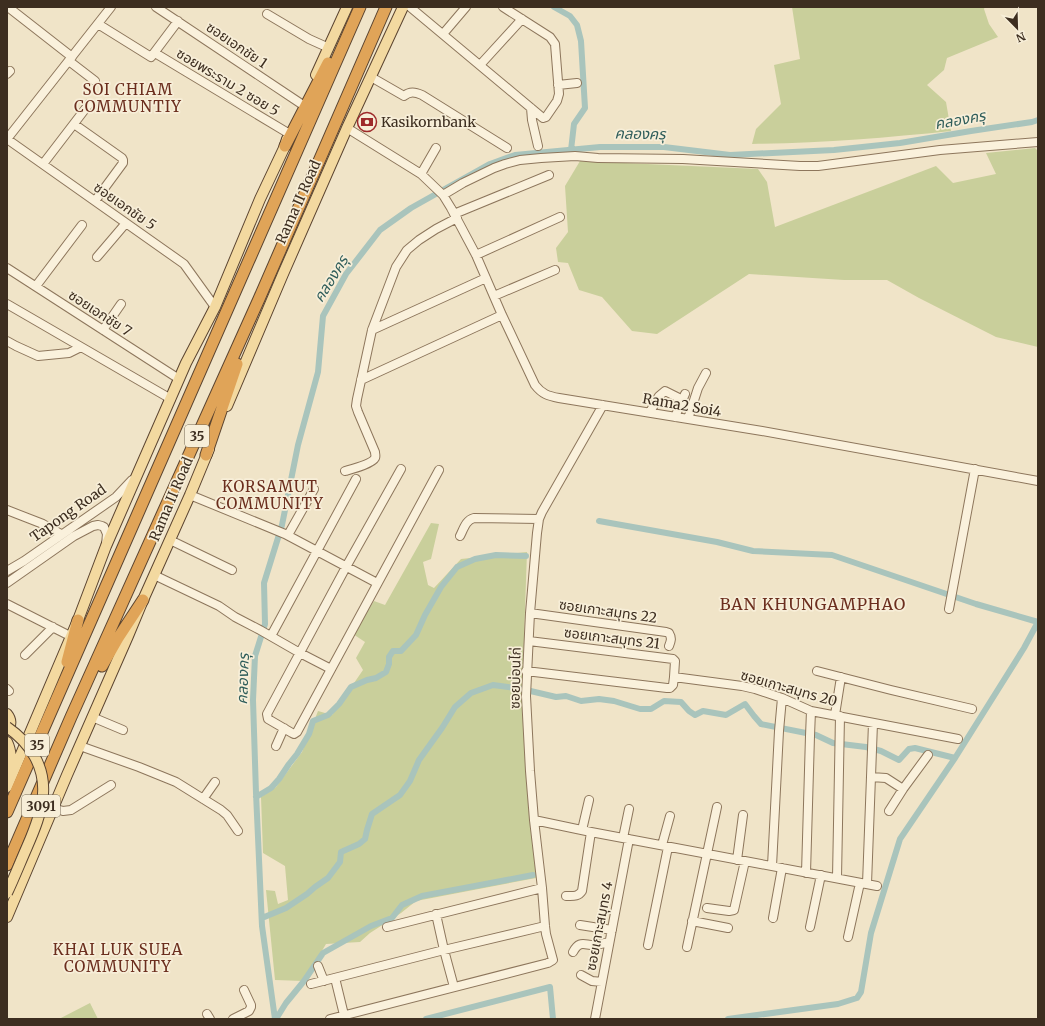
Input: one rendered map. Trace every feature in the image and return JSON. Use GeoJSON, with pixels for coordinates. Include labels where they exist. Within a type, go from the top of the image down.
{"type":"FeatureCollection","features":[{"type":"Feature","properties":{"kind":"highway"},"geometry":{"type":"LineString","coordinates":[[285,146],[356,7]]}},
{"type":"Feature","properties":{"kind":"highway","name":"Rama II Road"},"geometry":{"type":"LineString","coordinates":[[7,812],[360,7]]}},
{"type":"Feature","properties":{"kind":"highway","name":"Rama II Road"},"geometry":{"type":"LineString","coordinates":[[7,865],[259,299],[386,7]]}},
{"type":"Feature","properties":{"kind":"highway"},"geometry":{"type":"LineString","coordinates":[[206,455],[259,299]]}},
{"type":"Feature","properties":{"kind":"highway"},"geometry":{"type":"LineString","coordinates":[[72,718],[118,638],[143,600]]}},
{"type":"Feature","properties":{"kind":"highway"},"geometry":{"type":"LineString","coordinates":[[57,698],[78,620]]}},
{"type":"Feature","properties":{"kind":"main road","name":"35"},"geometry":{"type":"LineString","coordinates":[[8,783],[78,620],[106,546],[186,363],[215,307],[260,199],[285,146],[288,133],[303,105],[347,7]]}},
{"type":"Feature","properties":{"kind":"main road","name":"Rama II Road"},"geometry":{"type":"LineString","coordinates":[[7,917],[347,128],[403,7]]}},
{"type":"Feature","properties":{"kind":"main road"},"geometry":{"type":"LineString","coordinates":[[7,714],[11,722],[7,728]]}},
{"type":"Feature","properties":{"kind":"main road","name":"3091"},"geometry":{"type":"LineString","coordinates":[[7,728],[18,734],[28,746],[36,758],[43,780],[43,795],[40,812],[33,833],[7,893]]}},
{"type":"Feature","properties":{"kind":"main road"},"geometry":{"type":"LineString","coordinates":[[7,742],[11,756],[8,783]]}},
{"type":"Feature","properties":{"kind":"street"},"geometry":{"type":"LineString","coordinates":[[8,7],[95,81]]}},
{"type":"Feature","properties":{"kind":"street"},"geometry":{"type":"LineString","coordinates":[[7,139],[111,7]]}},
{"type":"Feature","properties":{"kind":"street","name":"ซอยเอกชัย 1"},"geometry":{"type":"LineString","coordinates":[[156,7],[303,105]]}},
{"type":"Feature","properties":{"kind":"street"},"geometry":{"type":"LineString","coordinates":[[410,7],[543,118],[546,117],[557,101],[559,94],[555,44],[550,37],[502,7]]}},
{"type":"Feature","properties":{"kind":"street"},"geometry":{"type":"LineString","coordinates":[[442,34],[466,7]]}},
{"type":"Feature","properties":{"kind":"street"},"geometry":{"type":"LineString","coordinates":[[267,14],[309,39],[329,48]]}},
{"type":"Feature","properties":{"kind":"street"},"geometry":{"type":"LineString","coordinates":[[480,65],[522,19]]}},
{"type":"Feature","properties":{"kind":"street"},"geometry":{"type":"LineString","coordinates":[[98,24],[150,57],[178,21]]}},
{"type":"Feature","properties":{"kind":"street","name":"ซอยพระราม 2 ซอย 5"},"geometry":{"type":"LineString","coordinates":[[155,52],[288,133]]}},
{"type":"Feature","properties":{"kind":"street"},"geometry":{"type":"LineString","coordinates":[[370,77],[404,96],[412,92],[422,95],[507,148]]}},
{"type":"Feature","properties":{"kind":"street"},"geometry":{"type":"LineString","coordinates":[[558,85],[577,83]]}},
{"type":"Feature","properties":{"kind":"street"},"geometry":{"type":"LineString","coordinates":[[43,164],[89,104]]}},
{"type":"Feature","properties":{"kind":"street"},"geometry":{"type":"LineString","coordinates":[[531,108],[538,146]]}},
{"type":"Feature","properties":{"kind":"street"},"geometry":{"type":"LineString","coordinates":[[74,124],[123,160],[123,163],[95,200]]}},
{"type":"Feature","properties":{"kind":"street","name":"Rama2 Soi4"},"geometry":{"type":"LineString","coordinates":[[347,128],[421,174],[442,195],[456,216],[476,255],[535,385],[543,393],[552,396],[762,431],[1038,481]]}},
{"type":"Feature","properties":{"kind":"street","name":"ซอยเอกชัย 5"},"geometry":{"type":"LineString","coordinates":[[7,139],[184,264],[215,307]]}},
{"type":"Feature","properties":{"kind":"street"},"geometry":{"type":"LineString","coordinates":[[442,195],[494,168],[520,160],[542,158],[575,156],[598,158],[683,159],[818,166],[940,150],[1038,142]]}},
{"type":"Feature","properties":{"kind":"street"},"geometry":{"type":"LineString","coordinates":[[421,174],[436,148]]}},
{"type":"Feature","properties":{"kind":"street"},"geometry":{"type":"LineString","coordinates":[[345,471],[372,461],[375,455],[356,406],[372,330],[396,267],[408,250],[419,240],[456,216],[549,175]]}},
{"type":"Feature","properties":{"kind":"street"},"geometry":{"type":"LineString","coordinates":[[476,255],[560,217]]}},
{"type":"Feature","properties":{"kind":"street"},"geometry":{"type":"LineString","coordinates":[[97,257],[126,223]]}},
{"type":"Feature","properties":{"kind":"street"},"geometry":{"type":"LineString","coordinates":[[36,286],[82,225]]}},
{"type":"Feature","properties":{"kind":"street","name":"ซอยเอกชัย 7"},"geometry":{"type":"LineString","coordinates":[[7,268],[179,379]]}},
{"type":"Feature","properties":{"kind":"street"},"geometry":{"type":"LineString","coordinates":[[494,296],[555,270]]}},
{"type":"Feature","properties":{"kind":"street"},"geometry":{"type":"LineString","coordinates":[[372,330],[486,278]]}},
{"type":"Feature","properties":{"kind":"street"},"geometry":{"type":"LineString","coordinates":[[7,304],[171,399]]}},
{"type":"Feature","properties":{"kind":"street"},"geometry":{"type":"LineString","coordinates":[[103,330],[121,304]]}},
{"type":"Feature","properties":{"kind":"street"},"geometry":{"type":"LineString","coordinates":[[361,380],[502,315]]}},
{"type":"Feature","properties":{"kind":"street"},"geometry":{"type":"LineString","coordinates":[[7,341],[38,356],[69,353],[81,347]]}},
{"type":"Feature","properties":{"kind":"street"},"geometry":{"type":"LineString","coordinates":[[688,419],[698,388],[706,373]]}},
{"type":"Feature","properties":{"kind":"street"},"geometry":{"type":"LineString","coordinates":[[650,412],[659,396],[665,391],[682,396],[675,417]]}},
{"type":"Feature","properties":{"kind":"street","name":"ซอยบ่อนไก่"},"geometry":{"type":"LineString","coordinates":[[454,987],[552,962],[553,958],[546,934],[534,820],[526,696],[526,671],[536,532],[539,519],[603,405]]}},
{"type":"Feature","properties":{"kind":"street"},"geometry":{"type":"LineString","coordinates":[[949,606],[975,469]]}},
{"type":"Feature","properties":{"kind":"street"},"geometry":{"type":"LineString","coordinates":[[400,470],[346,567],[268,714],[268,719],[294,734],[297,732],[439,470]]}},
{"type":"Feature","properties":{"kind":"street","name":"Tapong Road"},"geometry":{"type":"LineString","coordinates":[[7,571],[24,561],[116,497],[139,471]]}},
{"type":"Feature","properties":{"kind":"street"},"geometry":{"type":"LineString","coordinates":[[266,633],[317,551],[356,479]]}},
{"type":"Feature","properties":{"kind":"street"},"geometry":{"type":"LineString","coordinates":[[284,533],[314,489]]}},
{"type":"Feature","properties":{"kind":"street"},"geometry":{"type":"LineString","coordinates":[[190,495],[284,533],[377,583]]}},
{"type":"Feature","properties":{"kind":"street"},"geometry":{"type":"LineString","coordinates":[[7,510],[43,524],[62,534]]}},
{"type":"Feature","properties":{"kind":"street"},"geometry":{"type":"LineString","coordinates":[[460,536],[467,522],[474,518],[539,519]]}},
{"type":"Feature","properties":{"kind":"street","name":"Tapong Road"},"geometry":{"type":"LineString","coordinates":[[7,583],[93,526],[98,525],[104,527],[106,534],[106,546]]}},
{"type":"Feature","properties":{"kind":"street"},"geometry":{"type":"LineString","coordinates":[[170,540],[232,570]]}},
{"type":"Feature","properties":{"kind":"street"},"geometry":{"type":"LineString","coordinates":[[154,575],[219,606],[235,617],[331,669]]}},
{"type":"Feature","properties":{"kind":"street"},"geometry":{"type":"LineString","coordinates":[[7,604],[70,636]]}},
{"type":"Feature","properties":{"kind":"street","name":"ซอยเกาะสมุทร 22"},"geometry":{"type":"LineString","coordinates":[[530,613],[666,632],[671,636],[669,646]]}},
{"type":"Feature","properties":{"kind":"street"},"geometry":{"type":"LineString","coordinates":[[26,655],[53,627]]}},
{"type":"Feature","properties":{"kind":"street","name":"ซอยเกาะสมุทร 21"},"geometry":{"type":"LineString","coordinates":[[529,641],[673,659],[675,662],[674,677]]}},
{"type":"Feature","properties":{"kind":"street"},"geometry":{"type":"LineString","coordinates":[[526,671],[667,688],[674,685],[674,677]]}},
{"type":"Feature","properties":{"kind":"street"},"geometry":{"type":"LineString","coordinates":[[817,671],[972,709]]}},
{"type":"Feature","properties":{"kind":"street","name":"ซอยเกาะสมุทร 20"},"geometry":{"type":"LineString","coordinates":[[674,677],[756,689],[811,710],[958,739]]}},
{"type":"Feature","properties":{"kind":"street"},"geometry":{"type":"LineString","coordinates":[[837,878],[840,744],[838,715],[841,677]]}},
{"type":"Feature","properties":{"kind":"street"},"geometry":{"type":"LineString","coordinates":[[772,866],[782,698]]}},
{"type":"Feature","properties":{"kind":"street"},"geometry":{"type":"LineString","coordinates":[[806,872],[811,710]]}},
{"type":"Feature","properties":{"kind":"street"},"geometry":{"type":"LineString","coordinates":[[92,718],[123,730]]}},
{"type":"Feature","properties":{"kind":"street"},"geometry":{"type":"LineString","coordinates":[[848,937],[864,884],[872,777],[873,723]]}},
{"type":"Feature","properties":{"kind":"street"},"geometry":{"type":"LineString","coordinates":[[276,746],[284,728]]}},
{"type":"Feature","properties":{"kind":"street"},"geometry":{"type":"LineString","coordinates":[[80,746],[176,782],[227,815],[238,831]]}},
{"type":"Feature","properties":{"kind":"street"},"geometry":{"type":"LineString","coordinates":[[889,811],[903,789],[928,756]]}},
{"type":"Feature","properties":{"kind":"street"},"geometry":{"type":"LineString","coordinates":[[872,777],[886,778],[903,789]]}},
{"type":"Feature","properties":{"kind":"street"},"geometry":{"type":"LineString","coordinates":[[203,799],[215,782]]}},
{"type":"Feature","properties":{"kind":"street"},"geometry":{"type":"LineString","coordinates":[[53,808],[63,811],[71,810],[111,785]]}},
{"type":"Feature","properties":{"kind":"street"},"geometry":{"type":"LineString","coordinates":[[582,830],[589,800]]}},
{"type":"Feature","properties":{"kind":"street"},"geometry":{"type":"LineString","coordinates":[[687,947],[717,807]]}},
{"type":"Feature","properties":{"kind":"street","name":"ซอยเกาะสมุทร 4"},"geometry":{"type":"LineString","coordinates":[[594,1019],[612,930],[629,809]]}},
{"type":"Feature","properties":{"kind":"street"},"geometry":{"type":"LineString","coordinates":[[706,908],[729,911],[734,910],[741,861],[744,815]]}},
{"type":"Feature","properties":{"kind":"street"},"geometry":{"type":"LineString","coordinates":[[648,945],[670,816]]}},
{"type":"Feature","properties":{"kind":"street"},"geometry":{"type":"LineString","coordinates":[[534,820],[877,886]]}},
{"type":"Feature","properties":{"kind":"street"},"geometry":{"type":"LineString","coordinates":[[566,896],[574,897],[582,891],[591,832]]}},
{"type":"Feature","properties":{"kind":"street"},"geometry":{"type":"LineString","coordinates":[[773,918],[782,868]]}},
{"type":"Feature","properties":{"kind":"street"},"geometry":{"type":"LineString","coordinates":[[810,927],[821,875]]}},
{"type":"Feature","properties":{"kind":"street"},"geometry":{"type":"LineString","coordinates":[[387,927],[542,888]]}},
{"type":"Feature","properties":{"kind":"street"},"geometry":{"type":"LineString","coordinates":[[330,1019],[345,1017],[454,987],[436,914]]}},
{"type":"Feature","properties":{"kind":"street"},"geometry":{"type":"LineString","coordinates":[[692,921],[728,928]]}},
{"type":"Feature","properties":{"kind":"street"},"geometry":{"type":"LineString","coordinates":[[580,925],[612,930]]}},
{"type":"Feature","properties":{"kind":"street"},"geometry":{"type":"LineString","coordinates":[[311,984],[545,926]]}},
{"type":"Feature","properties":{"kind":"street"},"geometry":{"type":"LineString","coordinates":[[573,952],[580,944],[596,945],[610,942]]}},
{"type":"Feature","properties":{"kind":"street"},"geometry":{"type":"LineString","coordinates":[[318,966],[324,981]]}},
{"type":"Feature","properties":{"kind":"street"},"geometry":{"type":"LineString","coordinates":[[581,975],[592,981],[602,982]]}},
{"type":"Feature","properties":{"kind":"street"},"geometry":{"type":"LineString","coordinates":[[335,978],[345,1017]]}},
{"type":"Feature","properties":{"kind":"street"},"geometry":{"type":"LineString","coordinates":[[233,1019],[252,1007],[244,990]]}},
{"type":"Feature","properties":{"kind":"green space"},"geometry":{"type":"Polygon","coordinates":[[[792,7],[985,7],[984,9],[989,24],[998,37],[947,58],[944,70],[927,85],[946,102],[951,131],[852,140],[752,144],[756,129],[781,104],[774,65],[800,59],[792,7]]]}},
{"type":"Feature","properties":{"kind":"green space"},"geometry":{"type":"Polygon","coordinates":[[[1035,148],[1038,151],[1038,347],[996,337],[887,280],[844,280],[749,274],[657,334],[632,331],[602,297],[579,290],[568,263],[558,262],[556,248],[568,232],[565,186],[580,161],[758,169],[767,182],[775,227],[936,166],[953,183],[996,174],[986,153],[1035,148]]]}},
{"type":"Feature","properties":{"kind":"green space"},"geometry":{"type":"Polygon","coordinates":[[[431,523],[439,524],[431,559],[423,562],[428,585],[434,588],[461,559],[527,552],[522,696],[525,751],[536,878],[416,901],[401,913],[370,933],[360,942],[326,944],[304,981],[275,980],[266,890],[275,891],[278,904],[288,900],[285,866],[263,853],[261,797],[276,787],[302,752],[318,711],[332,715],[363,670],[356,658],[365,642],[353,634],[374,601],[385,605],[431,523]]]}},
{"type":"Feature","properties":{"kind":"green space"},"geometry":{"type":"Polygon","coordinates":[[[90,1003],[98,1019],[59,1019],[90,1003]]]}},
{"type":"Feature","properties":{"kind":"waterway"},"geometry":{"type":"LineString","coordinates":[[554,7],[570,16],[577,25],[581,41],[585,108],[574,124],[571,150]]}},
{"type":"Feature","properties":{"kind":"waterway","name":"คลองครุ"},"geometry":{"type":"LineString","coordinates":[[275,1019],[262,926],[253,700],[255,656],[265,624],[264,583],[282,525],[298,445],[318,372],[323,316],[346,274],[380,230],[411,208],[443,190],[490,164],[515,155],[600,147],[664,147],[730,155],[834,150],[900,143],[1038,120]]}},
{"type":"Feature","properties":{"kind":"waterway"},"geometry":{"type":"LineString","coordinates":[[599,521],[717,542],[753,551],[832,555],[976,604],[1038,622]]}},
{"type":"Feature","properties":{"kind":"waterway"},"geometry":{"type":"LineString","coordinates":[[256,797],[271,788],[279,779],[309,734],[313,721],[328,715],[339,704],[351,687],[376,678],[386,672],[389,664],[389,657],[393,651],[401,651],[416,635],[425,615],[441,587],[457,567],[475,559],[496,555],[526,556]]}},
{"type":"Feature","properties":{"kind":"waterway"},"geometry":{"type":"LineString","coordinates":[[262,918],[286,908],[328,878],[340,862],[341,852],[359,844],[365,839],[372,814],[400,795],[410,781],[419,760],[455,707],[471,693],[493,685],[522,689],[556,697],[566,696],[581,701],[599,699],[614,701],[640,709],[651,709],[664,701],[681,702],[695,715],[703,711],[726,715],[745,704],[761,724],[816,735],[833,743],[866,747],[881,751],[899,760],[909,749],[915,748],[955,758],[1024,648],[1038,622]]}},
{"type":"Feature","properties":{"kind":"waterway"},"geometry":{"type":"LineString","coordinates":[[728,1019],[838,1004],[857,998],[861,992],[871,933],[900,839],[955,758]]}},
{"type":"Feature","properties":{"kind":"waterway"},"geometry":{"type":"LineString","coordinates":[[276,1019],[323,953],[371,926],[392,918],[402,905],[422,896],[533,875]]}},
{"type":"Feature","properties":{"kind":"waterway"},"geometry":{"type":"LineString","coordinates":[[426,1019],[550,987],[553,1019]]}},
{"type":"Feature","properties":{"kind":"place","name":"Kasikornbank"},"geometry":{"type":"Point","coordinates":[367,122]}},
{"type":"Feature","properties":{"kind":"district","name":"SOI CHIAM COMMUNTIY"},"geometry":{"type":"Point","coordinates":[128,98]}},
{"type":"Feature","properties":{"kind":"district","name":"KORSAMUT COMMUNITY"},"geometry":{"type":"Point","coordinates":[270,496]}},
{"type":"Feature","properties":{"kind":"district","name":"BAN KHUNGAMPHAO"},"geometry":{"type":"Point","coordinates":[813,604]}},
{"type":"Feature","properties":{"kind":"district","name":"KHAI LUK SUEA COMMUNITY"},"geometry":{"type":"Point","coordinates":[118,958]}}]}
